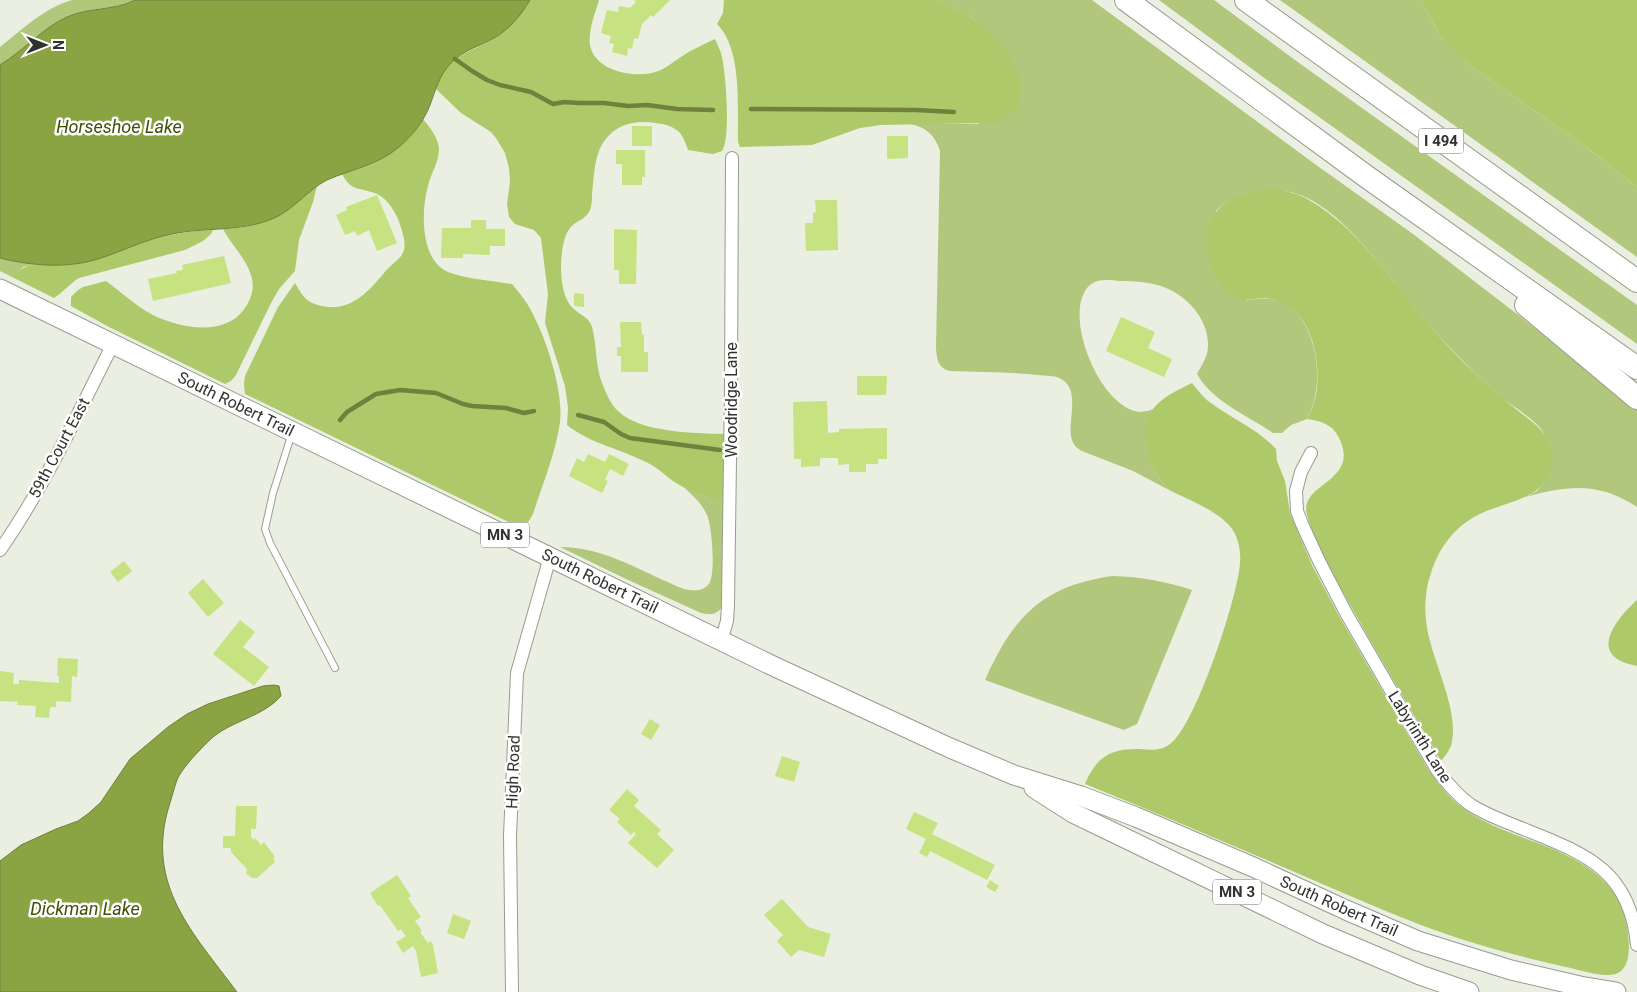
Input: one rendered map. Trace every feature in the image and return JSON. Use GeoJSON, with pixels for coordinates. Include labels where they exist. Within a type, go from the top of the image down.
{"type":"FeatureCollection","features":[{"type":"Feature","properties":{"kind":"highway"},"geometry":{"type":"LineString","coordinates":[[1126,0],[1267,104],[1637,368]]}},
{"type":"Feature","properties":{"kind":"highway","name":"I 494"},"geometry":{"type":"LineString","coordinates":[[1246,0],[1637,281]]}},
{"type":"Feature","properties":{"kind":"highway"},"geometry":{"type":"LineString","coordinates":[[1425,217],[1576,348],[1637,398]]}},
{"type":"Feature","properties":{"kind":"main road","name":"South Robert Trail"},"geometry":{"type":"LineString","coordinates":[[0,289],[863,709],[1014,775],[1081,796],[1136,818],[1418,940],[1511,970],[1580,986],[1616,992]]}},
{"type":"Feature","properties":{"kind":"main road","name":"South Robert Trail"},"geometry":{"type":"LineString","coordinates":[[1014,775],[1073,813],[1292,919],[1387,962],[1469,992]]}},
{"type":"Feature","properties":{"kind":"street","name":"Woodridge Lane"},"geometry":{"type":"LineString","coordinates":[[721,640],[727,621],[728,604],[732,158]]}},
{"type":"Feature","properties":{"kind":"street","name":"59th Court East"},"geometry":{"type":"LineString","coordinates":[[0,550],[21,520],[74,422],[113,344]]}},
{"type":"Feature","properties":{"kind":"street","name":"Labyrinth Lane"},"geometry":{"type":"LineString","coordinates":[[1311,453],[1301,472],[1296,491],[1297,511],[1302,524],[1346,612],[1437,770],[1457,793],[1473,806],[1497,819],[1573,849],[1600,866],[1613,880],[1628,904],[1634,924],[1637,945]]}},
{"type":"Feature","properties":{"kind":"street","name":"High Road"},"geometry":{"type":"LineString","coordinates":[[512,992],[510,836],[517,673],[550,557]]}},
{"type":"Feature","properties":{"kind":"lane"},"geometry":{"type":"LineString","coordinates":[[293,432],[273,493],[266,529],[270,543],[335,668]]}},
{"type":"Feature","properties":{"kind":"shaded area"},"geometry":{"type":"Polygon","coordinates":[[[72,0],[135,0],[75,14],[62,20],[0,65],[0,47],[52,8],[72,0]]]}},
{"type":"Feature","properties":{"kind":"shaded area"},"geometry":{"type":"Polygon","coordinates":[[[530,0],[599,0],[591,28],[590,45],[594,55],[600,62],[620,72],[642,74],[661,70],[687,53],[715,39],[721,53],[726,88],[727,119],[725,144],[722,151],[713,154],[688,150],[680,133],[672,127],[663,124],[641,122],[628,124],[610,134],[601,146],[595,166],[591,208],[587,215],[574,224],[567,232],[561,263],[562,281],[567,300],[591,324],[602,383],[607,395],[619,412],[629,419],[655,428],[725,434],[724,499],[703,496],[689,490],[648,463],[596,442],[567,425],[568,408],[565,386],[545,323],[548,294],[541,238],[534,230],[515,224],[509,217],[507,204],[510,182],[509,168],[505,153],[496,138],[491,132],[461,113],[435,88],[447,67],[454,60],[504,31],[524,10],[530,0]]]}},
{"type":"Feature","properties":{"kind":"shaded area"},"geometry":{"type":"Polygon","coordinates":[[[724,0],[937,0],[965,13],[984,26],[1004,48],[1020,81],[1021,90],[1018,105],[1014,112],[1000,121],[990,123],[881,125],[860,128],[812,145],[740,147],[738,142],[738,97],[735,64],[725,35],[717,24],[723,13],[724,0]]]}},
{"type":"Feature","properties":{"kind":"shaded area"},"geometry":{"type":"Polygon","coordinates":[[[937,0],[1092,0],[1413,234],[1570,355],[1637,410],[1637,507],[1610,493],[1583,488],[1556,490],[1526,497],[1537,491],[1544,483],[1545,437],[1541,429],[1493,390],[1429,326],[1360,241],[1345,226],[1313,201],[1292,192],[1272,191],[1244,196],[1230,201],[1216,211],[1247,300],[1272,299],[1285,303],[1302,319],[1312,342],[1317,367],[1313,405],[1307,419],[1291,425],[1282,433],[1273,433],[1231,407],[1204,384],[1197,374],[1207,353],[1208,346],[1205,326],[1194,309],[1179,295],[1161,286],[1151,284],[1104,280],[1090,285],[1081,300],[1080,320],[1084,343],[1093,366],[1105,387],[1120,403],[1136,411],[1153,409],[1148,419],[1146,430],[1148,453],[1151,464],[1157,474],[1171,491],[1133,471],[1076,447],[1071,433],[1071,391],[1061,379],[1053,376],[1027,374],[950,371],[943,368],[938,360],[936,348],[940,151],[933,136],[921,127],[910,124],[978,124],[1021,90],[1016,72],[990,33],[971,17],[937,0]]]}},
{"type":"Feature","properties":{"kind":"shaded area"},"geometry":{"type":"Polygon","coordinates":[[[1159,0],[1214,0],[1637,305],[1637,344],[1263,77],[1159,0]]]}},
{"type":"Feature","properties":{"kind":"shaded area"},"geometry":{"type":"Polygon","coordinates":[[[1280,0],[1421,0],[1440,36],[1469,65],[1582,144],[1637,187],[1637,257],[1280,0]]]}},
{"type":"Feature","properties":{"kind":"shaded area"},"geometry":{"type":"Polygon","coordinates":[[[1421,0],[1637,0],[1637,187],[1582,144],[1469,65],[1440,36],[1421,0]]]}},
{"type":"Feature","properties":{"kind":"shaded area"},"geometry":{"type":"Polygon","coordinates":[[[423,119],[431,129],[439,149],[438,158],[428,186],[424,208],[425,234],[432,257],[439,266],[448,272],[471,278],[512,284],[533,314],[546,344],[556,377],[560,409],[558,433],[533,514],[521,528],[245,394],[245,376],[278,307],[295,283],[308,301],[328,307],[345,305],[360,298],[404,252],[405,247],[401,226],[390,205],[377,194],[353,187],[342,174],[388,155],[406,140],[423,119]]]}},
{"type":"Feature","properties":{"kind":"shaded area"},"geometry":{"type":"Polygon","coordinates":[[[317,186],[299,240],[295,271],[279,289],[271,303],[236,375],[225,384],[109,327],[71,306],[71,297],[78,290],[106,281],[153,315],[174,323],[186,326],[210,327],[231,321],[246,306],[252,293],[253,284],[247,266],[223,229],[244,227],[264,222],[317,186]]]}},
{"type":"Feature","properties":{"kind":"shaded area"},"geometry":{"type":"Polygon","coordinates":[[[1264,190],[1279,190],[1297,194],[1313,202],[1335,218],[1351,233],[1378,262],[1445,343],[1483,381],[1532,421],[1543,433],[1550,447],[1552,455],[1551,470],[1546,481],[1527,496],[1489,510],[1469,520],[1448,539],[1434,564],[1426,595],[1425,611],[1431,646],[1449,702],[1453,729],[1451,747],[1441,761],[1334,575],[1310,525],[1307,515],[1307,504],[1312,495],[1337,473],[1342,464],[1343,452],[1338,436],[1329,426],[1307,419],[1316,396],[1317,362],[1305,324],[1288,305],[1276,300],[1245,299],[1233,295],[1219,281],[1210,262],[1207,236],[1210,222],[1217,211],[1237,197],[1264,190]]]}},
{"type":"Feature","properties":{"kind":"shaded area"},"geometry":{"type":"Polygon","coordinates":[[[213,230],[203,241],[185,250],[79,278],[54,298],[12,277],[18,271],[32,265],[87,262],[162,237],[213,230]]]}},
{"type":"Feature","properties":{"kind":"shaded area"},"geometry":{"type":"Polygon","coordinates":[[[0,258],[36,264],[23,267],[12,277],[0,271],[0,258]]]}},
{"type":"Feature","properties":{"kind":"shaded area"},"geometry":{"type":"Polygon","coordinates":[[[1192,383],[1208,401],[1253,430],[1276,449],[1277,461],[1285,481],[1290,513],[1312,565],[1339,616],[1428,769],[1444,790],[1463,808],[1483,820],[1570,857],[1589,868],[1606,883],[1623,910],[1629,940],[1627,960],[1624,968],[1618,973],[1599,975],[1585,972],[1493,949],[1439,932],[1085,784],[1094,767],[1106,756],[1121,750],[1163,748],[1170,744],[1180,733],[1203,687],[1232,602],[1238,578],[1240,559],[1240,549],[1236,536],[1225,521],[1217,515],[1171,491],[1163,484],[1147,453],[1145,430],[1153,409],[1166,397],[1192,383]]]}},
{"type":"Feature","properties":{"kind":"shaded area"},"geometry":{"type":"Polygon","coordinates":[[[684,488],[704,496],[724,499],[723,606],[716,613],[701,613],[560,547],[593,551],[624,562],[684,589],[700,590],[709,584],[711,579],[712,539],[705,511],[700,503],[684,488]]]}},
{"type":"Feature","properties":{"kind":"shaded area"},"geometry":{"type":"Polygon","coordinates":[[[1112,576],[1153,580],[1192,590],[1137,724],[1124,730],[985,680],[1007,639],[1019,622],[1033,608],[1048,597],[1067,588],[1112,576]]]}},
{"type":"Feature","properties":{"kind":"shaded area"},"geometry":{"type":"Polygon","coordinates":[[[1637,600],[1637,666],[1622,661],[1613,655],[1609,647],[1609,638],[1620,618],[1637,600]]]}},
{"type":"Feature","properties":{"kind":"water","name":"Horseshoe Lake"},"geometry":{"type":"Polygon","coordinates":[[[135,0],[530,0],[519,16],[505,30],[494,38],[462,54],[452,62],[438,82],[430,105],[421,122],[399,147],[374,162],[327,180],[287,211],[272,219],[248,226],[184,232],[163,236],[101,258],[76,264],[25,263],[0,258],[0,65],[58,21],[75,14],[119,6],[135,0]]]}},
{"type":"Feature","properties":{"kind":"water","name":"Dickman Lake"},"geometry":{"type":"Polygon","coordinates":[[[263,686],[279,686],[281,696],[274,703],[213,737],[179,775],[169,806],[163,834],[163,860],[168,884],[178,906],[204,949],[237,992],[0,992],[0,861],[21,845],[78,821],[89,813],[101,802],[130,759],[168,727],[187,714],[208,704],[263,686]]]}},
{"type":"Feature","properties":{"kind":"building"},"geometry":{"type":"Polygon","coordinates":[[[634,0],[670,0],[653,17],[651,15],[642,24],[638,39],[634,38],[632,49],[628,48],[627,56],[612,52],[614,44],[609,43],[611,36],[601,33],[607,10],[618,12],[619,6],[630,8],[636,2],[634,0]]]}},
{"type":"Feature","properties":{"kind":"building"},"geometry":{"type":"Polygon","coordinates":[[[632,126],[652,126],[652,146],[632,146],[632,126]]]}},
{"type":"Feature","properties":{"kind":"building"},"geometry":{"type":"Polygon","coordinates":[[[887,136],[908,136],[908,158],[887,159],[887,136]]]}},
{"type":"Feature","properties":{"kind":"building"},"geometry":{"type":"Polygon","coordinates":[[[616,150],[645,150],[645,177],[642,177],[642,185],[622,185],[622,164],[616,164],[616,150]]]}},
{"type":"Feature","properties":{"kind":"building"},"geometry":{"type":"Polygon","coordinates":[[[377,195],[397,243],[377,251],[369,230],[357,236],[355,231],[345,235],[336,215],[347,210],[346,207],[377,195]]]}},
{"type":"Feature","properties":{"kind":"building"},"geometry":{"type":"Polygon","coordinates":[[[815,200],[837,200],[838,250],[806,251],[805,223],[813,223],[813,213],[816,212],[815,200]]]}},
{"type":"Feature","properties":{"kind":"building"},"geometry":{"type":"Polygon","coordinates":[[[471,220],[486,220],[486,229],[505,229],[505,246],[490,246],[490,255],[463,254],[463,258],[441,258],[442,228],[471,228],[471,220]]]}},
{"type":"Feature","properties":{"kind":"building"},"geometry":{"type":"Polygon","coordinates":[[[614,229],[637,230],[636,284],[619,284],[619,270],[614,270],[614,229]]]}},
{"type":"Feature","properties":{"kind":"building"},"geometry":{"type":"Polygon","coordinates":[[[224,256],[231,283],[153,301],[148,279],[177,273],[176,271],[183,270],[182,265],[224,256]]]}},
{"type":"Feature","properties":{"kind":"building"},"geometry":{"type":"Polygon","coordinates":[[[574,293],[584,294],[584,307],[574,306],[574,293]]]}},
{"type":"Feature","properties":{"kind":"building"},"geometry":{"type":"Polygon","coordinates":[[[1121,317],[1155,332],[1148,348],[1172,359],[1164,377],[1106,351],[1121,317]]]}},
{"type":"Feature","properties":{"kind":"building"},"geometry":{"type":"Polygon","coordinates":[[[620,322],[641,322],[642,335],[644,335],[644,352],[648,352],[648,372],[621,372],[621,356],[617,356],[617,347],[621,347],[620,322]]]}},
{"type":"Feature","properties":{"kind":"building"},"geometry":{"type":"Polygon","coordinates":[[[857,376],[887,376],[886,395],[857,395],[857,376]]]}},
{"type":"Feature","properties":{"kind":"building"},"geometry":{"type":"Polygon","coordinates":[[[827,401],[828,433],[839,432],[839,429],[887,428],[887,459],[878,459],[878,464],[866,464],[866,472],[849,472],[849,464],[838,465],[838,458],[820,458],[820,466],[801,467],[801,459],[794,459],[793,402],[827,401]]]}},
{"type":"Feature","properties":{"kind":"building"},"geometry":{"type":"Polygon","coordinates":[[[588,454],[605,462],[609,454],[629,464],[623,476],[610,469],[605,480],[608,481],[602,493],[569,476],[577,458],[584,462],[588,454]]]}},
{"type":"Feature","properties":{"kind":"building"},"geometry":{"type":"Polygon","coordinates":[[[124,561],[132,571],[118,582],[110,572],[124,561]]]}},
{"type":"Feature","properties":{"kind":"building"},"geometry":{"type":"Polygon","coordinates":[[[203,579],[224,603],[208,617],[188,593],[203,579]]]}},
{"type":"Feature","properties":{"kind":"building"},"geometry":{"type":"Polygon","coordinates":[[[240,620],[255,632],[243,647],[269,667],[254,686],[213,654],[240,620]]]}},
{"type":"Feature","properties":{"kind":"building"},"geometry":{"type":"Polygon","coordinates":[[[58,658],[78,659],[77,677],[72,676],[71,702],[56,701],[56,707],[50,707],[49,718],[35,717],[36,706],[17,705],[18,702],[0,701],[0,671],[14,673],[13,684],[19,684],[19,680],[59,683],[59,676],[57,676],[58,658]]]}},
{"type":"Feature","properties":{"kind":"building"},"geometry":{"type":"Polygon","coordinates":[[[650,719],[660,725],[651,740],[641,734],[650,719]]]}},
{"type":"Feature","properties":{"kind":"building"},"geometry":{"type":"Polygon","coordinates":[[[782,756],[800,762],[794,782],[775,776],[782,756]]]}},
{"type":"Feature","properties":{"kind":"building"},"geometry":{"type":"Polygon","coordinates":[[[627,789],[639,800],[634,806],[661,830],[657,834],[674,850],[657,868],[628,843],[636,834],[634,832],[631,835],[617,822],[620,819],[609,810],[627,789]]]}},
{"type":"Feature","properties":{"kind":"building"},"geometry":{"type":"Polygon","coordinates":[[[236,806],[257,806],[256,829],[251,829],[251,837],[254,840],[255,838],[261,845],[264,842],[275,857],[273,859],[275,862],[257,878],[252,878],[246,873],[247,869],[231,852],[231,848],[223,848],[223,836],[235,836],[236,806]]]}},
{"type":"Feature","properties":{"kind":"building"},"geometry":{"type":"Polygon","coordinates":[[[914,812],[938,823],[932,834],[995,865],[987,880],[930,851],[927,857],[919,853],[926,839],[906,829],[914,812]]]}},
{"type":"Feature","properties":{"kind":"building"},"geometry":{"type":"Polygon","coordinates":[[[397,875],[411,896],[408,898],[421,917],[415,921],[422,931],[420,932],[428,943],[431,941],[433,945],[438,973],[421,977],[416,951],[413,946],[403,953],[396,942],[406,936],[401,929],[398,931],[370,893],[397,875]]]}},
{"type":"Feature","properties":{"kind":"building"},"geometry":{"type":"Polygon","coordinates":[[[990,880],[999,886],[995,892],[986,887],[990,880]]]}},
{"type":"Feature","properties":{"kind":"building"},"geometry":{"type":"Polygon","coordinates":[[[782,899],[808,927],[831,934],[824,957],[799,950],[791,957],[777,941],[783,935],[764,915],[782,899]]]}},
{"type":"Feature","properties":{"kind":"building"},"geometry":{"type":"Polygon","coordinates":[[[453,914],[471,921],[464,939],[447,933],[453,914]]]}},
{"type":"Feature","properties":{"kind":"waterway"},"geometry":{"type":"LineString","coordinates":[[455,59],[487,80],[531,92],[553,104],[564,102],[604,103],[713,110]]}},
{"type":"Feature","properties":{"kind":"waterway"},"geometry":{"type":"LineString","coordinates":[[751,109],[954,112]]}},
{"type":"Feature","properties":{"kind":"waterway"},"geometry":{"type":"LineString","coordinates":[[340,420],[347,412],[376,394],[400,390],[436,393],[472,406],[506,408],[524,413],[534,411]]}},
{"type":"Feature","properties":{"kind":"waterway"},"geometry":{"type":"LineString","coordinates":[[578,415],[604,422],[630,438],[720,450]]}}]}
